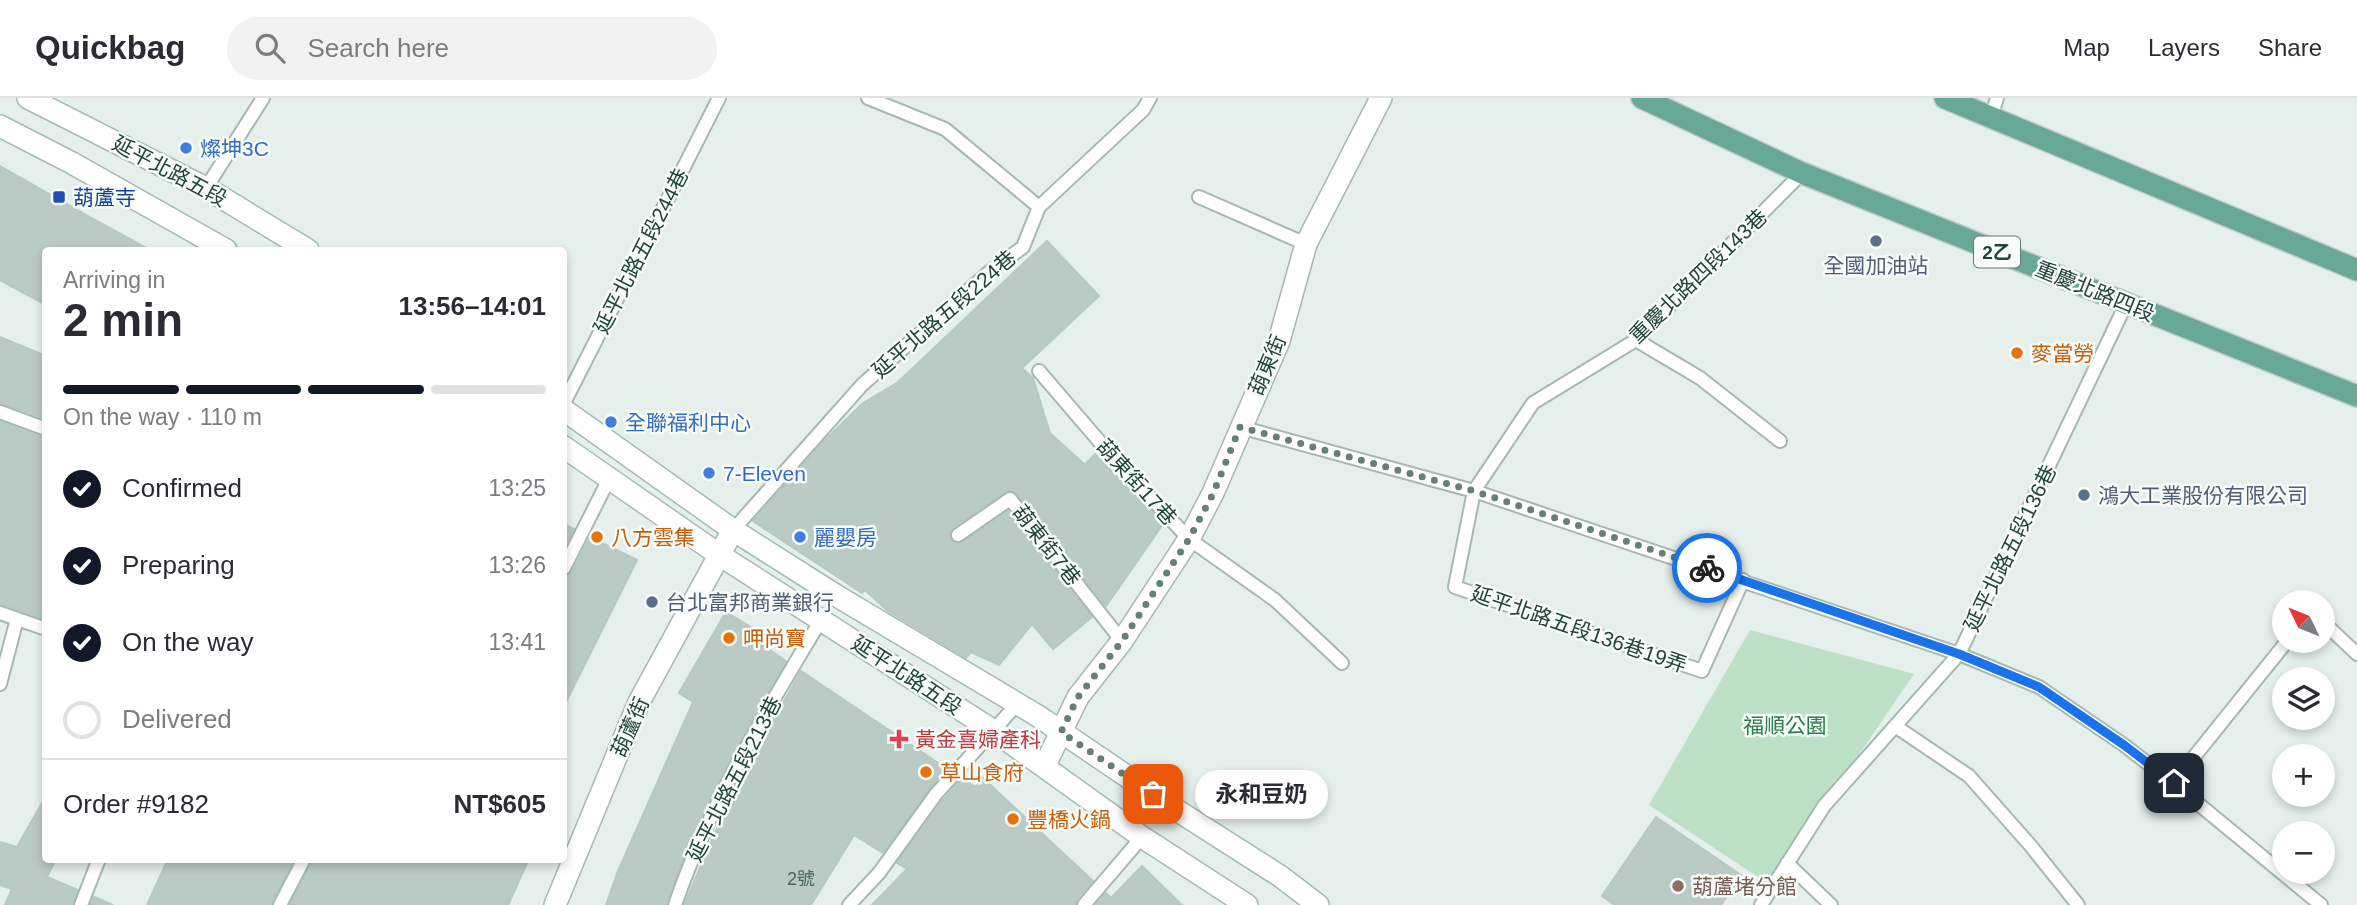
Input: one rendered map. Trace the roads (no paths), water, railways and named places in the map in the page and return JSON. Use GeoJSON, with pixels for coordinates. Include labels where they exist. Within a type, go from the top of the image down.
{"type":"FeatureCollection","features":[{"type":"Feature","properties":{"kind":"main road","name":"重慶北路四段"},"geometry":{"type":"LineString","coordinates":[[1642,98],[1802,173],[2357,396]]}},
{"type":"Feature","properties":{"kind":"main road"},"geometry":{"type":"LineString","coordinates":[[1945,98],[1994,108],[2357,270]]}},
{"type":"Feature","properties":{"kind":"street","name":"延平北路五段"},"geometry":{"type":"LineString","coordinates":[[28,98],[206,188],[303,247]]}},
{"type":"Feature","properties":{"kind":"street","name":"葫東街"},"geometry":{"type":"LineString","coordinates":[[1045,765],[1078,697],[1122,641],[1189,539],[1213,494],[1279,341],[1306,244],[1381,98]]}},
{"type":"Feature","properties":{"kind":"street","name":"延平北路五段"},"geometry":{"type":"LineString","coordinates":[[0,126],[72,163],[221,247]]}},
{"type":"Feature","properties":{"kind":"street"},"geometry":{"type":"LineString","coordinates":[[567,412],[733,530],[837,596],[1018,703],[1280,876],[1318,905]]}},
{"type":"Feature","properties":{"kind":"street","name":"延平北路五段"},"geometry":{"type":"LineString","coordinates":[[567,449],[721,556],[1045,765],[1142,837],[1247,905]]}},
{"type":"Feature","properties":{"kind":"street","name":"葫蘆街"},"geometry":{"type":"LineString","coordinates":[[569,855],[639,702],[733,530]]}},
{"type":"Feature","properties":{"kind":"street","name":"葫蘆街"},"geometry":{"type":"LineString","coordinates":[[555,905],[567,863]]}},
{"type":"Feature","properties":{"kind":"lane"},"geometry":{"type":"LineString","coordinates":[[206,188],[262,98]]}},
{"type":"Feature","properties":{"kind":"lane","name":"延平北路五段244巷"},"geometry":{"type":"LineString","coordinates":[[567,397],[719,98]]}},
{"type":"Feature","properties":{"kind":"lane"},"geometry":{"type":"LineString","coordinates":[[868,98],[945,129],[1039,207]]}},
{"type":"Feature","properties":{"kind":"lane","name":"延平北路五段224巷"},"geometry":{"type":"LineString","coordinates":[[733,530],[862,385],[988,273],[1023,247],[1039,207],[1143,110],[1150,98]]}},
{"type":"Feature","properties":{"kind":"lane","name":"重慶北路四段143巷"},"geometry":{"type":"LineString","coordinates":[[1474,491],[1533,403],[1636,340],[1802,173]]}},
{"type":"Feature","properties":{"kind":"lane"},"geometry":{"type":"LineString","coordinates":[[1199,197],[1306,244]]}},
{"type":"Feature","properties":{"kind":"lane","name":"延平北路五段136巷"},"geometry":{"type":"LineString","coordinates":[[1761,905],[1824,806],[1959,654],[2126,304]]}},
{"type":"Feature","properties":{"kind":"lane"},"geometry":{"type":"LineString","coordinates":[[1636,340],[1700,378],[1780,441]]}},
{"type":"Feature","properties":{"kind":"lane","name":"葫東街17巷"},"geometry":{"type":"LineString","coordinates":[[1040,371],[1111,455],[1189,539],[1275,600],[1342,663]]}},
{"type":"Feature","properties":{"kind":"lane"},"geometry":{"type":"LineString","coordinates":[[0,412],[42,428]]}},
{"type":"Feature","properties":{"kind":"lane"},"geometry":{"type":"LineString","coordinates":[[1240,427],[1474,491],[1959,654],[2039,687],[2174,783],[2321,905]]}},
{"type":"Feature","properties":{"kind":"lane"},"geometry":{"type":"LineString","coordinates":[[567,562],[609,479]]}},
{"type":"Feature","properties":{"kind":"lane","name":"延平北路五段136巷19弄"},"geometry":{"type":"LineString","coordinates":[[1474,491],[1455,587],[1702,671],[1743,580]]}},
{"type":"Feature","properties":{"kind":"lane","name":"葫東街7巷"},"geometry":{"type":"LineString","coordinates":[[958,535],[1010,499],[1122,641]]}},
{"type":"Feature","properties":{"kind":"lane"},"geometry":{"type":"LineString","coordinates":[[0,613],[42,628]]}},
{"type":"Feature","properties":{"kind":"lane"},"geometry":{"type":"LineString","coordinates":[[0,684],[17,620]]}},
{"type":"Feature","properties":{"kind":"lane","name":"延平北路五段213巷"},"geometry":{"type":"LineString","coordinates":[[675,905],[687,869],[746,744],[821,620]]}},
{"type":"Feature","properties":{"kind":"lane"},"geometry":{"type":"LineString","coordinates":[[2335,633],[2357,654]]}},
{"type":"Feature","properties":{"kind":"lane"},"geometry":{"type":"LineString","coordinates":[[2174,783],[2278,653]]}},
{"type":"Feature","properties":{"kind":"lane"},"geometry":{"type":"LineString","coordinates":[[849,905],[879,873],[936,794],[1018,703]]}},
{"type":"Feature","properties":{"kind":"lane"},"geometry":{"type":"LineString","coordinates":[[1895,726],[1969,776],[2078,905]]}},
{"type":"Feature","properties":{"kind":"lane"},"geometry":{"type":"LineString","coordinates":[[1084,905],[1142,837]]}},
{"type":"Feature","properties":{"kind":"lane"},"geometry":{"type":"LineString","coordinates":[[81,905],[97,863]]}},
{"type":"Feature","properties":{"kind":"lane"},"geometry":{"type":"LineString","coordinates":[[280,905],[302,863]]}},
{"type":"Feature","properties":{"kind":"lane"},"geometry":{"type":"LineString","coordinates":[[1787,863],[1831,905]]}},
{"type":"Feature","properties":{"kind":"place","name":"燦坤3C"},"geometry":{"type":"Point","coordinates":[186,148]}},
{"type":"Feature","properties":{"kind":"place","name":"葫蘆寺"},"geometry":{"type":"Point","coordinates":[59,197]}},
{"type":"Feature","properties":{"kind":"place","name":"全國加油站"},"geometry":{"type":"Point","coordinates":[1876,241]}},
{"type":"Feature","properties":{"kind":"place","name":"麥當勞"},"geometry":{"type":"Point","coordinates":[2017,353]}},
{"type":"Feature","properties":{"kind":"place","name":"全聯福利中心"},"geometry":{"type":"Point","coordinates":[611,422]}},
{"type":"Feature","properties":{"kind":"place","name":"7-Eleven"},"geometry":{"type":"Point","coordinates":[709,473]}},
{"type":"Feature","properties":{"kind":"place","name":"鴻大工業股份有限公司"},"geometry":{"type":"Point","coordinates":[2084,495]}},
{"type":"Feature","properties":{"kind":"place","name":"八方雲集"},"geometry":{"type":"Point","coordinates":[597,537]}},
{"type":"Feature","properties":{"kind":"place","name":"麗嬰房"},"geometry":{"type":"Point","coordinates":[800,537]}},
{"type":"Feature","properties":{"kind":"place","name":"台北富邦商業銀行"},"geometry":{"type":"Point","coordinates":[652,602]}},
{"type":"Feature","properties":{"kind":"place","name":"呷尚寶"},"geometry":{"type":"Point","coordinates":[729,638]}},
{"type":"Feature","properties":{"kind":"place","name":"黃金喜婦產科"},"geometry":{"type":"Point","coordinates":[899,739]}},
{"type":"Feature","properties":{"kind":"place","name":"草山食府"},"geometry":{"type":"Point","coordinates":[926,772]}},
{"type":"Feature","properties":{"kind":"place","name":"永和豆奶"},"geometry":{"type":"Point","coordinates":[1153,794]}},
{"type":"Feature","properties":{"kind":"place","name":"豐橋火鍋"},"geometry":{"type":"Point","coordinates":[1013,819]}},
{"type":"Feature","properties":{"kind":"place","name":"葫蘆堵分館"},"geometry":{"type":"Point","coordinates":[1678,886]}},
{"type":"Feature","properties":{"kind":"park label","name":"福順公園"},"geometry":{"type":"Point","coordinates":[1785,725]}}]}
